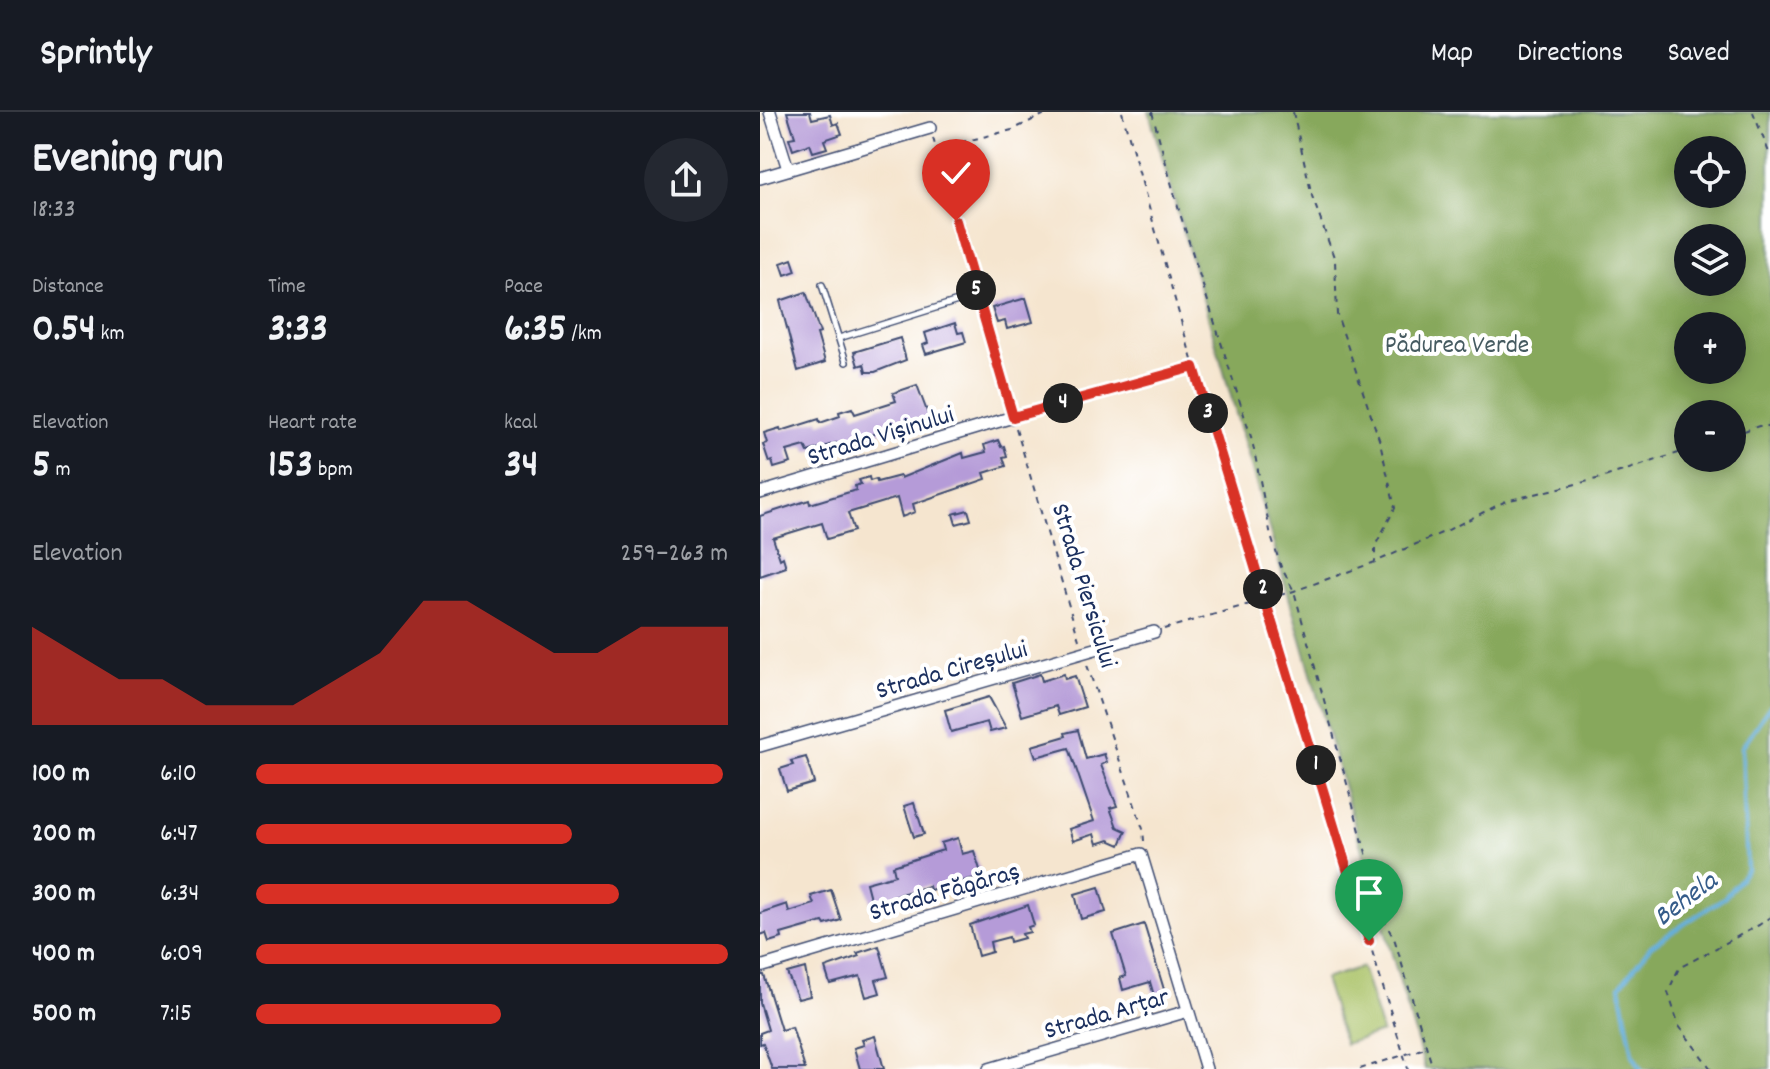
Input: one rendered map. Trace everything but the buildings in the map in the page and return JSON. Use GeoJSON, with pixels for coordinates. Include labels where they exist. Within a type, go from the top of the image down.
{"type":"FeatureCollection","features":[{"type":"Feature","properties":{"kind":"street"},"geometry":{"type":"LineString","coordinates":[[770,112],[788,169]]}},
{"type":"Feature","properties":{"kind":"street"},"geometry":{"type":"LineString","coordinates":[[760,178],[930,128]]}},
{"type":"Feature","properties":{"kind":"street","name":"Strada Vișinului"},"geometry":{"type":"LineString","coordinates":[[760,493],[1013,417]]}},
{"type":"Feature","properties":{"kind":"street","name":"Strada Cireșului"},"geometry":{"type":"LineString","coordinates":[[760,746],[1154,632]]}},
{"type":"Feature","properties":{"kind":"street"},"geometry":{"type":"LineString","coordinates":[[1141,854],[1206,1069]]}},
{"type":"Feature","properties":{"kind":"street","name":"Strada Făgăraș"},"geometry":{"type":"LineString","coordinates":[[760,967],[1141,854]]}},
{"type":"Feature","properties":{"kind":"street","name":"Strada Arțar"},"geometry":{"type":"LineString","coordinates":[[989,1069],[1188,1011]]}},
{"type":"Feature","properties":{"kind":"lane"},"geometry":{"type":"LineString","coordinates":[[822,285],[846,362]]}},
{"type":"Feature","properties":{"kind":"lane"},"geometry":{"type":"LineString","coordinates":[[839,338],[977,295],[1013,417]]}},
{"type":"Feature","properties":{"kind":"path"},"geometry":{"type":"LineString","coordinates":[[936,148],[1012,130],[1049,112]]}},
{"type":"Feature","properties":{"kind":"path"},"geometry":{"type":"LineString","coordinates":[[1122,112],[1194,367],[1408,1069]]}},
{"type":"Feature","properties":{"kind":"path"},"geometry":{"type":"LineString","coordinates":[[1152,112],[1177,204],[1252,440],[1271,536],[1281,567],[1294,591],[1385,922],[1395,941],[1433,1069]]}},
{"type":"Feature","properties":{"kind":"path"},"geometry":{"type":"LineString","coordinates":[[1293,112],[1312,196],[1335,260],[1337,315],[1380,442],[1395,508],[1375,546],[1375,562]]}},
{"type":"Feature","properties":{"kind":"path"},"geometry":{"type":"LineString","coordinates":[[1753,112],[1770,155]]}},
{"type":"Feature","properties":{"kind":"path"},"geometry":{"type":"LineString","coordinates":[[930,128],[977,295]]}},
{"type":"Feature","properties":{"kind":"path"},"geometry":{"type":"LineString","coordinates":[[1013,417],[1194,367]]}},
{"type":"Feature","properties":{"kind":"path","name":"Strada Piersicului"},"geometry":{"type":"LineString","coordinates":[[1013,417],[1082,653],[1143,829],[1141,854]]}},
{"type":"Feature","properties":{"kind":"path"},"geometry":{"type":"LineString","coordinates":[[1746,430],[1770,426]]}},
{"type":"Feature","properties":{"kind":"path"},"geometry":{"type":"LineString","coordinates":[[1154,632],[1294,591],[1375,562],[1506,501],[1601,478],[1674,455]]}},
{"type":"Feature","properties":{"kind":"path"},"geometry":{"type":"LineString","coordinates":[[1711,1069],[1679,1026],[1668,992],[1679,968],[1770,917]]}},
{"type":"Feature","properties":{"kind":"path"},"geometry":{"type":"LineString","coordinates":[[1360,1069],[1426,1047]]}},
{"type":"Feature","properties":{"kind":"green space","name":"Pădurea Verde"},"geometry":{"type":"Polygon","coordinates":[[[1149,112],[1770,112],[1770,1069],[1425,1069],[1149,112]]]}},
{"type":"Feature","properties":{"kind":"green space"},"geometry":{"type":"Polygon","coordinates":[[[1362,967],[1382,1032],[1345,1044],[1324,979],[1362,967]]]}},
{"type":"Feature","properties":{"kind":"waterway","name":"Behela"},"geometry":{"type":"LineString","coordinates":[[1641,1069],[1633,1055],[1620,986],[1651,946],[1725,897],[1747,870],[1742,747],[1770,706]]}},
{"type":"Feature","properties":{"kind":"route"},"geometry":{"type":"LineString","coordinates":[[956,221],[1013,417],[1194,367],[1369,941]]}}]}
